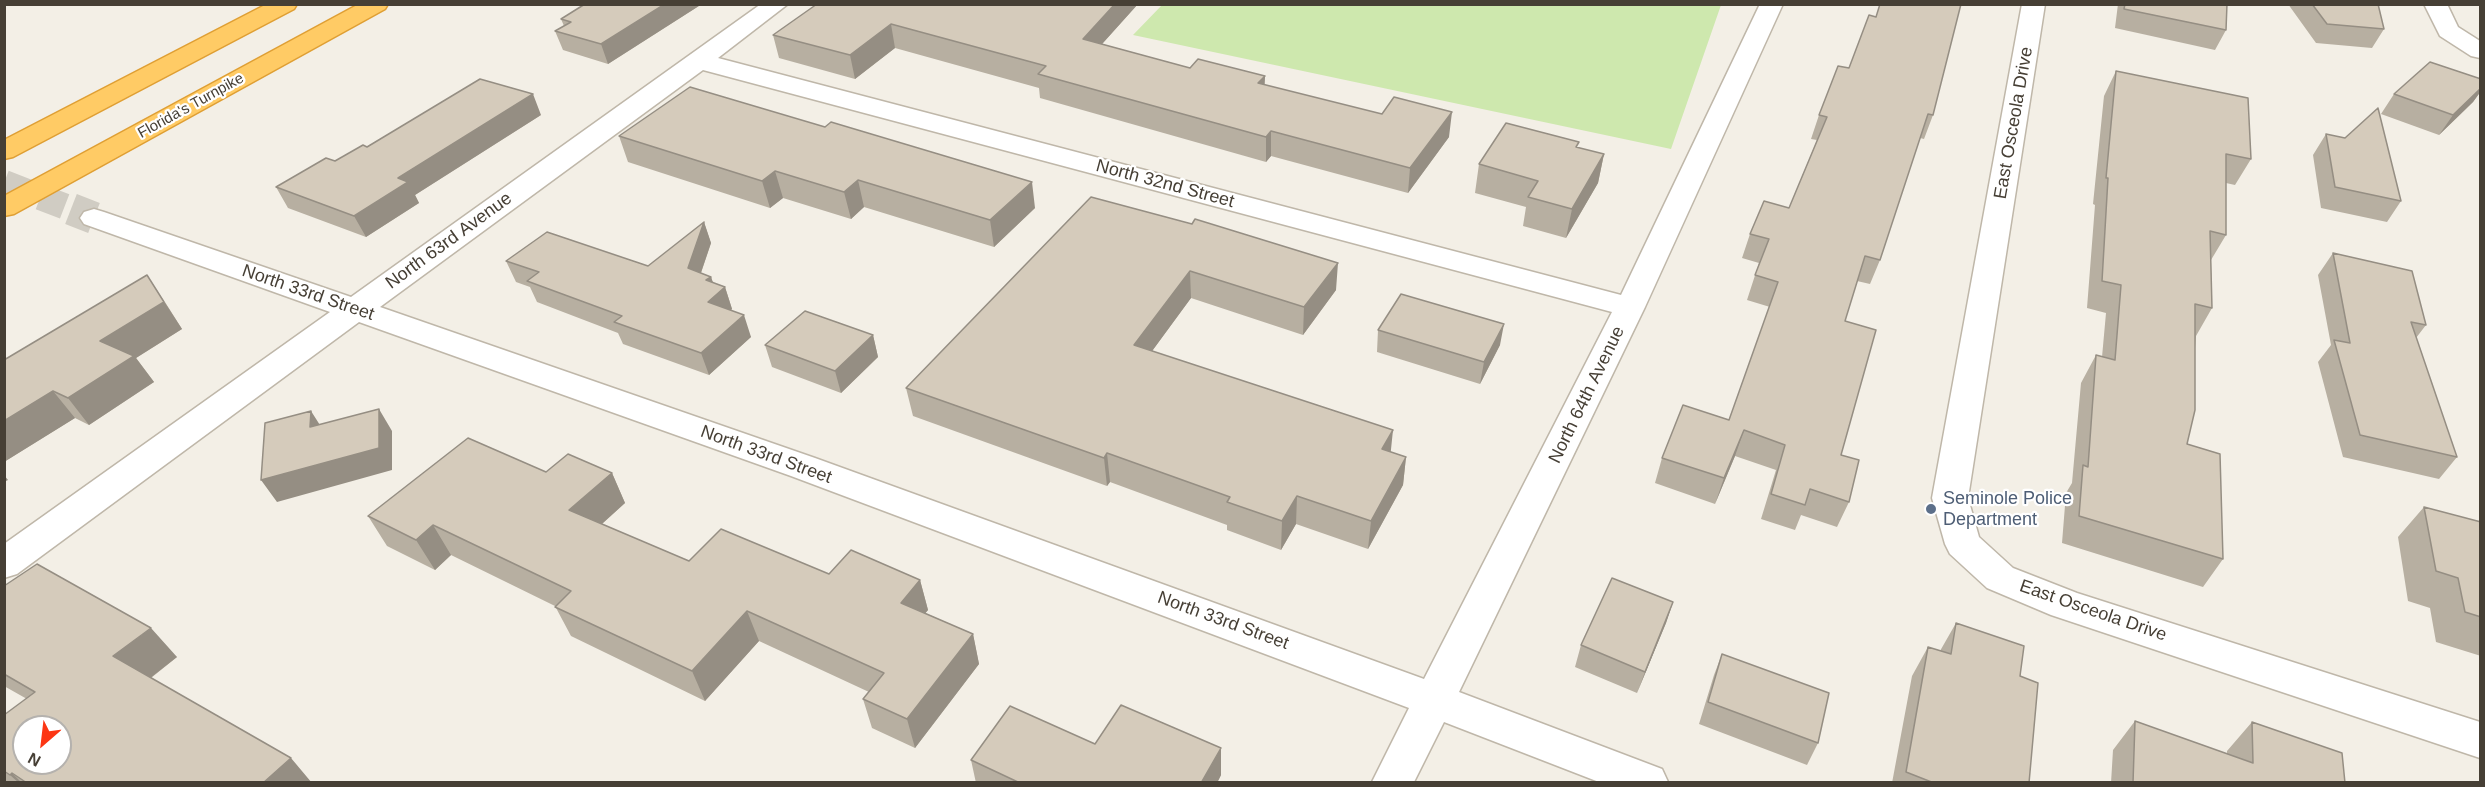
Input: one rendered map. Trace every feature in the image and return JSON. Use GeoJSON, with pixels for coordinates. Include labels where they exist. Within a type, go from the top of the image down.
{"type":"FeatureCollection","features":[{"type":"Feature","properties":{"kind":"highway"},"geometry":{"type":"LineString","coordinates":[[4,151],[286,4]]}},
{"type":"Feature","properties":{"kind":"highway","name":"Florida's Turnpike"},"geometry":{"type":"LineString","coordinates":[[4,208],[377,4]]}},
{"type":"Feature","properties":{"kind":"street","name":"North 63rd Avenue"},"geometry":{"type":"LineString","coordinates":[[4,564],[777,4]]}},
{"type":"Feature","properties":{"kind":"street","name":"North 64th Avenue"},"geometry":{"type":"LineString","coordinates":[[1393,783],[1630,307],[1772,4]]}},
{"type":"Feature","properties":{"kind":"street","name":"East Osceola Drive"},"geometry":{"type":"LineString","coordinates":[[2034,4],[1950,498],[1964,544],[2000,578],[2065,604],[2481,740]]}},
{"type":"Feature","properties":{"kind":"street"},"geometry":{"type":"LineString","coordinates":[[2435,4],[2448,31],[2481,51]]}},
{"type":"Feature","properties":{"kind":"street","name":"North 32nd Street"},"geometry":{"type":"LineString","coordinates":[[699,61],[1630,307]]}},
{"type":"Feature","properties":{"kind":"street","name":"North 33rd Street"},"geometry":{"type":"LineString","coordinates":[[94,218],[803,467],[1436,700],[1647,783]]}},
{"type":"Feature","properties":{"kind":"green space"},"geometry":{"type":"Polygon","coordinates":[[[1162,5],[1721,5],[1671,149],[1133,35],[1162,5]]]}},
{"type":"Feature","properties":{"kind":"building"},"geometry":{"type":"Polygon","coordinates":[[[585,4],[665,4],[601,44],[555,31],[571,22],[561,19],[585,4]]]}},
{"type":"Feature","properties":{"kind":"building"},"geometry":{"type":"Polygon","coordinates":[[[817,4],[1115,4],[1083,39],[1190,68],[1198,59],[1265,76],[1258,83],[1382,114],[1394,97],[1452,112],[1410,168],[1271,131],[1266,137],[1038,74],[1046,66],[891,24],[850,55],[773,35],[817,4]]]}},
{"type":"Feature","properties":{"kind":"building"},"geometry":{"type":"Polygon","coordinates":[[[1880,4],[1961,4],[1933,115],[1928,114],[1880,260],[1865,256],[1845,321],[1876,330],[1841,455],[1859,460],[1849,502],[1810,489],[1805,505],[1771,494],[1785,445],[1744,430],[1724,478],[1662,458],[1683,405],[1729,420],[1778,282],[1755,275],[1769,239],[1750,234],[1764,201],[1789,208],[1827,117],[1819,115],[1838,66],[1849,68],[1869,15],[1876,17],[1880,4]]]}},
{"type":"Feature","properties":{"kind":"building"},"geometry":{"type":"Polygon","coordinates":[[[2125,4],[2227,4],[2226,30],[2124,9],[2125,4]]]}},
{"type":"Feature","properties":{"kind":"building"},"geometry":{"type":"Polygon","coordinates":[[[2312,4],[2378,4],[2384,29],[2327,24],[2312,4]]]}},
{"type":"Feature","properties":{"kind":"building"},"geometry":{"type":"Polygon","coordinates":[[[2430,62],[2481,79],[2481,88],[2453,115],[2394,94],[2430,62]]]}},
{"type":"Feature","properties":{"kind":"building"},"geometry":{"type":"Polygon","coordinates":[[[2116,71],[2248,98],[2251,159],[2226,154],[2226,235],[2210,231],[2212,308],[2195,304],[2195,410],[2187,444],[2220,454],[2223,559],[2079,516],[2083,465],[2088,467],[2096,355],[2115,360],[2121,285],[2102,281],[2108,178],[2106,178],[2116,71]]]}},
{"type":"Feature","properties":{"kind":"building"},"geometry":{"type":"Polygon","coordinates":[[[480,79],[533,94],[398,178],[408,182],[354,216],[276,187],[326,158],[335,161],[363,145],[367,147],[480,79]]]}},
{"type":"Feature","properties":{"kind":"building"},"geometry":{"type":"Polygon","coordinates":[[[690,87],[825,127],[831,122],[1032,182],[990,220],[858,180],[844,192],[775,171],[762,181],[619,136],[690,87]]]}},
{"type":"Feature","properties":{"kind":"building"},"geometry":{"type":"Polygon","coordinates":[[[2378,108],[2401,201],[2335,187],[2326,134],[2345,138],[2378,108]]]}},
{"type":"Feature","properties":{"kind":"building"},"geometry":{"type":"Polygon","coordinates":[[[1506,123],[1579,142],[1576,147],[1604,154],[1572,209],[1528,197],[1538,181],[1479,164],[1506,123]]]}},
{"type":"Feature","properties":{"kind":"building"},"geometry":{"type":"Polygon","coordinates":[[[1091,197],[1192,224],[1195,219],[1338,263],[1304,307],[1190,271],[1134,345],[1393,430],[1382,449],[1406,457],[1371,521],[1297,496],[1282,521],[1227,502],[1230,497],[1107,453],[1104,458],[906,388],[1091,197]]]}},
{"type":"Feature","properties":{"kind":"building"},"geometry":{"type":"Polygon","coordinates":[[[704,222],[688,268],[711,277],[706,280],[725,287],[708,302],[744,315],[701,353],[614,322],[622,316],[527,281],[539,272],[506,261],[547,232],[648,266],[704,222]]]}},
{"type":"Feature","properties":{"kind":"building"},"geometry":{"type":"Polygon","coordinates":[[[2333,253],[2412,271],[2426,325],[2411,322],[2457,457],[2360,435],[2334,340],[2350,343],[2333,253]]]}},
{"type":"Feature","properties":{"kind":"building"},"geometry":{"type":"Polygon","coordinates":[[[147,275],[164,302],[100,341],[134,356],[68,398],[53,391],[4,421],[4,360],[147,275]]]}},
{"type":"Feature","properties":{"kind":"building"},"geometry":{"type":"Polygon","coordinates":[[[1401,294],[1504,324],[1484,362],[1378,330],[1401,294]]]}},
{"type":"Feature","properties":{"kind":"building"},"geometry":{"type":"Polygon","coordinates":[[[805,311],[873,335],[835,371],[765,345],[805,311]]]}},
{"type":"Feature","properties":{"kind":"building"},"geometry":{"type":"Polygon","coordinates":[[[379,409],[379,448],[261,480],[265,423],[311,411],[310,427],[379,409]]]}},
{"type":"Feature","properties":{"kind":"building"},"geometry":{"type":"Polygon","coordinates":[[[468,438],[546,472],[568,454],[612,473],[569,510],[689,561],[721,529],[829,574],[851,550],[920,580],[901,603],[973,634],[907,719],[863,699],[884,673],[747,611],[692,671],[555,607],[571,591],[433,525],[416,540],[368,516],[468,438]]]}},
{"type":"Feature","properties":{"kind":"building"},"geometry":{"type":"Polygon","coordinates":[[[2424,507],[2481,522],[2481,617],[2465,612],[2458,578],[2436,571],[2424,507]]]}},
{"type":"Feature","properties":{"kind":"building"},"geometry":{"type":"Polygon","coordinates":[[[37,564],[151,628],[113,656],[291,758],[263,783],[27,783],[15,775],[72,775],[72,715],[12,715],[12,773],[10,775],[4,771],[4,715],[35,692],[4,674],[4,586],[37,564]]]}},
{"type":"Feature","properties":{"kind":"building"},"geometry":{"type":"Polygon","coordinates":[[[1612,578],[1673,602],[1645,672],[1581,645],[1612,578]]]}},
{"type":"Feature","properties":{"kind":"building"},"geometry":{"type":"Polygon","coordinates":[[[1956,623],[2024,646],[2020,676],[2038,683],[2029,783],[1934,783],[1906,772],[1928,647],[1951,654],[1956,623]]]}},
{"type":"Feature","properties":{"kind":"building"},"geometry":{"type":"Polygon","coordinates":[[[1722,654],[1829,693],[1818,743],[1708,702],[1722,654]]]}},
{"type":"Feature","properties":{"kind":"building"},"geometry":{"type":"Polygon","coordinates":[[[1121,705],[1221,748],[1201,783],[1020,783],[971,760],[1010,706],[1095,744],[1121,705]]]}},
{"type":"Feature","properties":{"kind":"building"},"geometry":{"type":"Polygon","coordinates":[[[2135,721],[2253,763],[2252,722],[2342,753],[2345,783],[2133,783],[2135,721]]]}},
{"type":"Feature","properties":{"kind":"tunnel"},"geometry":{"type":"LineString","coordinates":[[4,183],[74,210]]}},
{"type":"Feature","properties":{"kind":"tunnel"},"geometry":{"type":"LineString","coordinates":[[71,209],[94,218]]}},
{"type":"Feature","properties":{"kind":"place","name":"Seminole Police Department"},"geometry":{"type":"Point","coordinates":[1931,509]}}]}
